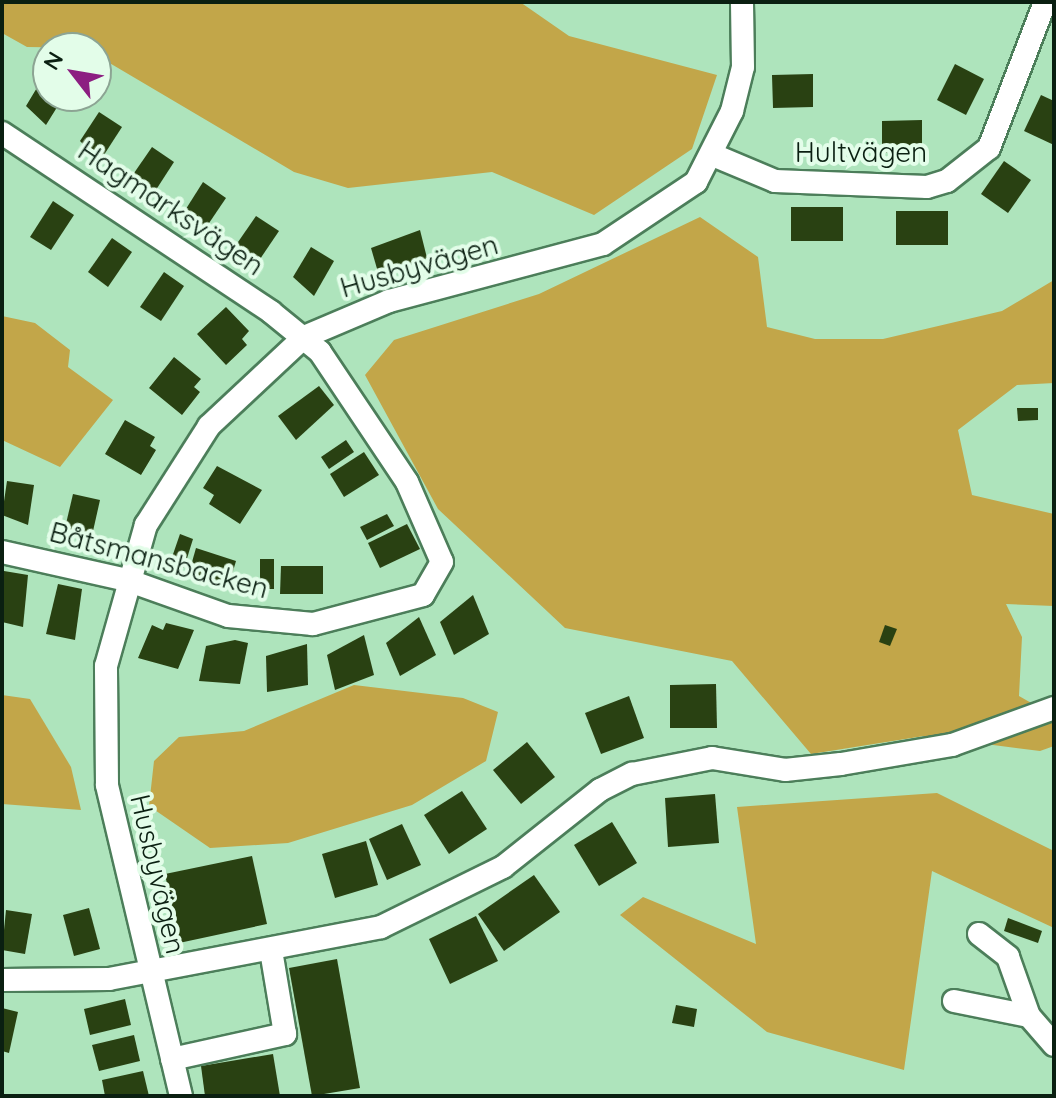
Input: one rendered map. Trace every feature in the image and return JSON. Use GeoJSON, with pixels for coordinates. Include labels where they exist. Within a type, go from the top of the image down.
{"type":"FeatureCollection","features":[{"type":"Feature","properties":{"kind":"street","name":"Husbyvägen"},"geometry":{"type":"LineString","coordinates":[[181,1096],[116,847],[105,754],[106,666],[127,580],[146,525],[187,454],[241,390],[304,337],[389,301],[603,244],[696,182],[713,155],[743,67],[742,2]]}},
{"type":"Feature","properties":{"kind":"street","name":"Hultvägen"},"geometry":{"type":"LineString","coordinates":[[713,155],[775,181],[927,187],[947,181],[989,148],[1045,2]]}},
{"type":"Feature","properties":{"kind":"street","name":"Hagmarksvägen"},"geometry":{"type":"LineString","coordinates":[[2,133],[304,337]]}},
{"type":"Feature","properties":{"kind":"street","name":"Båtsmansbacken"},"geometry":{"type":"LineString","coordinates":[[2,552],[127,580],[228,616],[313,624],[402,605],[433,585],[442,562],[428,520],[371,421],[304,337]]}},
{"type":"Feature","properties":{"kind":"street"},"geometry":{"type":"LineString","coordinates":[[2,980],[55,984],[150,971],[381,927],[444,902],[632,774],[712,758],[785,770],[841,764],[952,745],[1054,708]]}},
{"type":"Feature","properties":{"kind":"street"},"geometry":{"type":"LineString","coordinates":[[979,934],[1008,957],[1029,1016],[1054,1045]]}},
{"type":"Feature","properties":{"kind":"street"},"geometry":{"type":"LineString","coordinates":[[172,1059],[285,1034],[271,950]]}},
{"type":"Feature","properties":{"kind":"street"},"geometry":{"type":"LineString","coordinates":[[954,1001],[1029,1016]]}},
{"type":"Feature","properties":{"kind":"shaded area"},"geometry":{"type":"Polygon","coordinates":[[[2,2],[520,2],[569,36],[717,75],[692,149],[594,215],[492,172],[348,188],[294,172],[112,64],[112,32],[32,32],[32,47],[2,33],[2,2]]]}},
{"type":"Feature","properties":{"kind":"shaded area"},"geometry":{"type":"Polygon","coordinates":[[[700,217],[758,257],[767,327],[815,339],[883,339],[1002,311],[1054,280],[1054,383],[1017,385],[958,430],[972,495],[1054,514],[1054,606],[1006,604],[1022,637],[1019,696],[1054,716],[1054,746],[1040,751],[924,736],[811,754],[732,661],[565,628],[438,509],[365,375],[394,340],[539,294],[700,217]]]}},
{"type":"Feature","properties":{"kind":"shaded area"},"geometry":{"type":"Polygon","coordinates":[[[2,316],[35,323],[70,350],[68,367],[113,400],[60,467],[2,440],[2,316]]]}},
{"type":"Feature","properties":{"kind":"shaded area"},"geometry":{"type":"Polygon","coordinates":[[[354,685],[463,698],[498,712],[486,761],[412,805],[288,843],[210,848],[149,806],[154,761],[179,737],[244,731],[354,685]]]}},
{"type":"Feature","properties":{"kind":"shaded area"},"geometry":{"type":"Polygon","coordinates":[[[2,695],[30,699],[71,767],[81,810],[2,804],[2,695]]]}},
{"type":"Feature","properties":{"kind":"shaded area"},"geometry":{"type":"Polygon","coordinates":[[[937,793],[1054,851],[1054,928],[932,871],[904,1070],[767,1032],[620,915],[643,897],[756,944],[737,807],[937,793]]]}},
{"type":"Feature","properties":{"kind":"building"},"geometry":{"type":"Polygon","coordinates":[[[955,64],[984,79],[966,115],[937,100],[955,64]]]}},
{"type":"Feature","properties":{"kind":"building"},"geometry":{"type":"Polygon","coordinates":[[[813,74],[813,107],[773,108],[772,75],[813,74]]]}},
{"type":"Feature","properties":{"kind":"building"},"geometry":{"type":"Polygon","coordinates":[[[1041,95],[1054,101],[1054,145],[1024,131],[1041,95]]]}},
{"type":"Feature","properties":{"kind":"building"},"geometry":{"type":"Polygon","coordinates":[[[32,96],[32,112],[26,106],[32,96]]]}},
{"type":"Feature","properties":{"kind":"building"},"geometry":{"type":"Polygon","coordinates":[[[32,112],[54,112],[46,125],[32,112]]]}},
{"type":"Feature","properties":{"kind":"building"},"geometry":{"type":"Polygon","coordinates":[[[99,112],[122,127],[100,161],[80,141],[99,112]]]}},
{"type":"Feature","properties":{"kind":"building"},"geometry":{"type":"Polygon","coordinates":[[[922,120],[922,153],[882,153],[882,121],[922,120]]]}},
{"type":"Feature","properties":{"kind":"building"},"geometry":{"type":"Polygon","coordinates":[[[152,147],[174,162],[152,196],[132,176],[152,147]]]}},
{"type":"Feature","properties":{"kind":"building"},"geometry":{"type":"Polygon","coordinates":[[[1004,161],[1031,180],[1008,213],[981,194],[1004,161]]]}},
{"type":"Feature","properties":{"kind":"building"},"geometry":{"type":"Polygon","coordinates":[[[203,182],[226,198],[203,232],[184,212],[203,182]]]}},
{"type":"Feature","properties":{"kind":"building"},"geometry":{"type":"Polygon","coordinates":[[[53,201],[74,215],[51,250],[30,237],[53,201]]]}},
{"type":"Feature","properties":{"kind":"building"},"geometry":{"type":"Polygon","coordinates":[[[791,207],[843,207],[843,241],[791,241],[791,207]]]}},
{"type":"Feature","properties":{"kind":"building"},"geometry":{"type":"Polygon","coordinates":[[[896,211],[948,211],[948,245],[896,245],[896,211]]]}},
{"type":"Feature","properties":{"kind":"building"},"geometry":{"type":"Polygon","coordinates":[[[256,216],[279,231],[256,265],[236,245],[256,216]]]}},
{"type":"Feature","properties":{"kind":"building"},"geometry":{"type":"Polygon","coordinates":[[[420,230],[427,258],[380,279],[371,248],[420,230]]]}},
{"type":"Feature","properties":{"kind":"building"},"geometry":{"type":"Polygon","coordinates":[[[112,238],[132,252],[108,287],[88,272],[112,238]]]}},
{"type":"Feature","properties":{"kind":"building"},"geometry":{"type":"Polygon","coordinates":[[[311,247],[334,261],[314,296],[293,277],[311,247]]]}},
{"type":"Feature","properties":{"kind":"building"},"geometry":{"type":"Polygon","coordinates":[[[164,272],[184,286],[161,321],[140,307],[164,272]]]}},
{"type":"Feature","properties":{"kind":"building"},"geometry":{"type":"Polygon","coordinates":[[[226,307],[249,331],[242,339],[247,345],[226,365],[197,334],[226,307]]]}},
{"type":"Feature","properties":{"kind":"building"},"geometry":{"type":"Polygon","coordinates":[[[174,357],[201,379],[194,387],[200,392],[182,415],[149,388],[174,357]]]}},
{"type":"Feature","properties":{"kind":"building"},"geometry":{"type":"Polygon","coordinates":[[[319,386],[334,405],[296,440],[278,416],[319,386]]]}},
{"type":"Feature","properties":{"kind":"building"},"geometry":{"type":"Polygon","coordinates":[[[1017,408],[1038,408],[1038,420],[1018,421],[1017,408]]]}},
{"type":"Feature","properties":{"kind":"building"},"geometry":{"type":"Polygon","coordinates":[[[125,420],[155,437],[150,446],[156,450],[141,475],[105,454],[125,420]]]}},
{"type":"Feature","properties":{"kind":"building"},"geometry":{"type":"Polygon","coordinates":[[[346,440],[354,452],[329,469],[321,457],[346,440]]]}},
{"type":"Feature","properties":{"kind":"building"},"geometry":{"type":"Polygon","coordinates":[[[364,452],[379,475],[344,497],[330,474],[364,452]]]}},
{"type":"Feature","properties":{"kind":"building"},"geometry":{"type":"Polygon","coordinates":[[[217,466],[262,490],[240,524],[209,504],[214,495],[203,488],[217,466]]]}},
{"type":"Feature","properties":{"kind":"building"},"geometry":{"type":"Polygon","coordinates":[[[7,481],[34,485],[28,525],[2,515],[7,481]]]}},
{"type":"Feature","properties":{"kind":"building"},"geometry":{"type":"Polygon","coordinates":[[[73,494],[100,500],[91,540],[65,528],[73,494]]]}},
{"type":"Feature","properties":{"kind":"building"},"geometry":{"type":"Polygon","coordinates":[[[387,514],[394,526],[367,540],[360,527],[387,514]]]}},
{"type":"Feature","properties":{"kind":"building"},"geometry":{"type":"Polygon","coordinates":[[[407,524],[420,549],[380,568],[368,543],[407,524]]]}},
{"type":"Feature","properties":{"kind":"building"},"geometry":{"type":"Polygon","coordinates":[[[180,534],[193,539],[184,568],[170,563],[180,534]]]}},
{"type":"Feature","properties":{"kind":"building"},"geometry":{"type":"Polygon","coordinates":[[[196,548],[236,561],[228,588],[188,576],[196,548]]]}},
{"type":"Feature","properties":{"kind":"building"},"geometry":{"type":"Polygon","coordinates":[[[260,559],[274,559],[274,589],[260,589],[260,559]]]}},
{"type":"Feature","properties":{"kind":"building"},"geometry":{"type":"Polygon","coordinates":[[[281,566],[323,566],[323,594],[280,594],[281,566]]]}},
{"type":"Feature","properties":{"kind":"building"},"geometry":{"type":"Polygon","coordinates":[[[4,571],[28,575],[23,627],[2,622],[4,571]]]}},
{"type":"Feature","properties":{"kind":"building"},"geometry":{"type":"Polygon","coordinates":[[[58,584],[82,589],[75,640],[46,634],[58,584]]]}},
{"type":"Feature","properties":{"kind":"building"},"geometry":{"type":"Polygon","coordinates":[[[473,595],[489,634],[454,655],[440,622],[473,595]]]}},
{"type":"Feature","properties":{"kind":"building"},"geometry":{"type":"Polygon","coordinates":[[[419,617],[436,655],[400,676],[386,643],[419,617]]]}},
{"type":"Feature","properties":{"kind":"building"},"geometry":{"type":"Polygon","coordinates":[[[166,623],[194,630],[178,669],[138,658],[152,625],[163,630],[166,623]]]}},
{"type":"Feature","properties":{"kind":"building"},"geometry":{"type":"Polygon","coordinates":[[[885,625],[897,629],[890,646],[879,642],[885,625]]]}},
{"type":"Feature","properties":{"kind":"building"},"geometry":{"type":"Polygon","coordinates":[[[364,635],[374,675],[335,690],[327,655],[364,635]]]}},
{"type":"Feature","properties":{"kind":"building"},"geometry":{"type":"Polygon","coordinates":[[[235,640],[248,643],[240,684],[199,681],[206,646],[235,640]]]}},
{"type":"Feature","properties":{"kind":"building"},"geometry":{"type":"Polygon","coordinates":[[[307,644],[308,685],[267,692],[266,656],[307,644]]]}},
{"type":"Feature","properties":{"kind":"building"},"geometry":{"type":"Polygon","coordinates":[[[716,684],[717,728],[670,728],[670,685],[716,684]]]}},
{"type":"Feature","properties":{"kind":"building"},"geometry":{"type":"Polygon","coordinates":[[[629,696],[644,738],[601,754],[585,713],[629,696]]]}},
{"type":"Feature","properties":{"kind":"building"},"geometry":{"type":"Polygon","coordinates":[[[527,742],[555,777],[521,804],[493,770],[527,742]]]}},
{"type":"Feature","properties":{"kind":"building"},"geometry":{"type":"Polygon","coordinates":[[[462,791],[487,829],[449,854],[424,815],[462,791]]]}},
{"type":"Feature","properties":{"kind":"building"},"geometry":{"type":"Polygon","coordinates":[[[715,794],[719,843],[668,847],[665,798],[715,794]]]}},
{"type":"Feature","properties":{"kind":"building"},"geometry":{"type":"Polygon","coordinates":[[[612,822],[637,863],[599,886],[574,845],[612,822]]]}},
{"type":"Feature","properties":{"kind":"building"},"geometry":{"type":"Polygon","coordinates":[[[402,824],[421,865],[387,880],[369,839],[402,824]]]}},
{"type":"Feature","properties":{"kind":"building"},"geometry":{"type":"Polygon","coordinates":[[[366,841],[378,885],[335,898],[322,854],[366,841]]]}},
{"type":"Feature","properties":{"kind":"building"},"geometry":{"type":"Polygon","coordinates":[[[252,856],[267,924],[179,943],[165,874],[252,856]]]}},
{"type":"Feature","properties":{"kind":"building"},"geometry":{"type":"Polygon","coordinates":[[[534,875],[560,912],[504,951],[478,914],[534,875]]]}},
{"type":"Feature","properties":{"kind":"building"},"geometry":{"type":"Polygon","coordinates":[[[89,908],[100,949],[74,956],[63,915],[89,908]]]}},
{"type":"Feature","properties":{"kind":"building"},"geometry":{"type":"Polygon","coordinates":[[[6,910],[32,914],[25,954],[2,950],[6,910]]]}},
{"type":"Feature","properties":{"kind":"building"},"geometry":{"type":"Polygon","coordinates":[[[476,916],[498,961],[450,984],[429,939],[476,916]]]}},
{"type":"Feature","properties":{"kind":"building"},"geometry":{"type":"Polygon","coordinates":[[[1008,918],[1042,931],[1038,943],[1004,931],[1008,918]]]}},
{"type":"Feature","properties":{"kind":"building"},"geometry":{"type":"Polygon","coordinates":[[[337,959],[360,1088],[312,1096],[289,968],[337,959]]]}},
{"type":"Feature","properties":{"kind":"building"},"geometry":{"type":"Polygon","coordinates":[[[125,999],[131,1025],[90,1035],[84,1009],[125,999]]]}},
{"type":"Feature","properties":{"kind":"building"},"geometry":{"type":"Polygon","coordinates":[[[676,1005],[697,1009],[694,1027],[672,1023],[676,1005]]]}},
{"type":"Feature","properties":{"kind":"building"},"geometry":{"type":"Polygon","coordinates":[[[2,1008],[18,1012],[9,1053],[2,1051],[2,1008]]]}},
{"type":"Feature","properties":{"kind":"building"},"geometry":{"type":"Polygon","coordinates":[[[134,1035],[140,1061],[99,1071],[92,1045],[134,1035]]]}},
{"type":"Feature","properties":{"kind":"building"},"geometry":{"type":"Polygon","coordinates":[[[273,1054],[280,1096],[205,1096],[201,1066],[273,1054]]]}},
{"type":"Feature","properties":{"kind":"building"},"geometry":{"type":"Polygon","coordinates":[[[143,1071],[149,1096],[105,1096],[102,1080],[143,1071]]]}}]}
